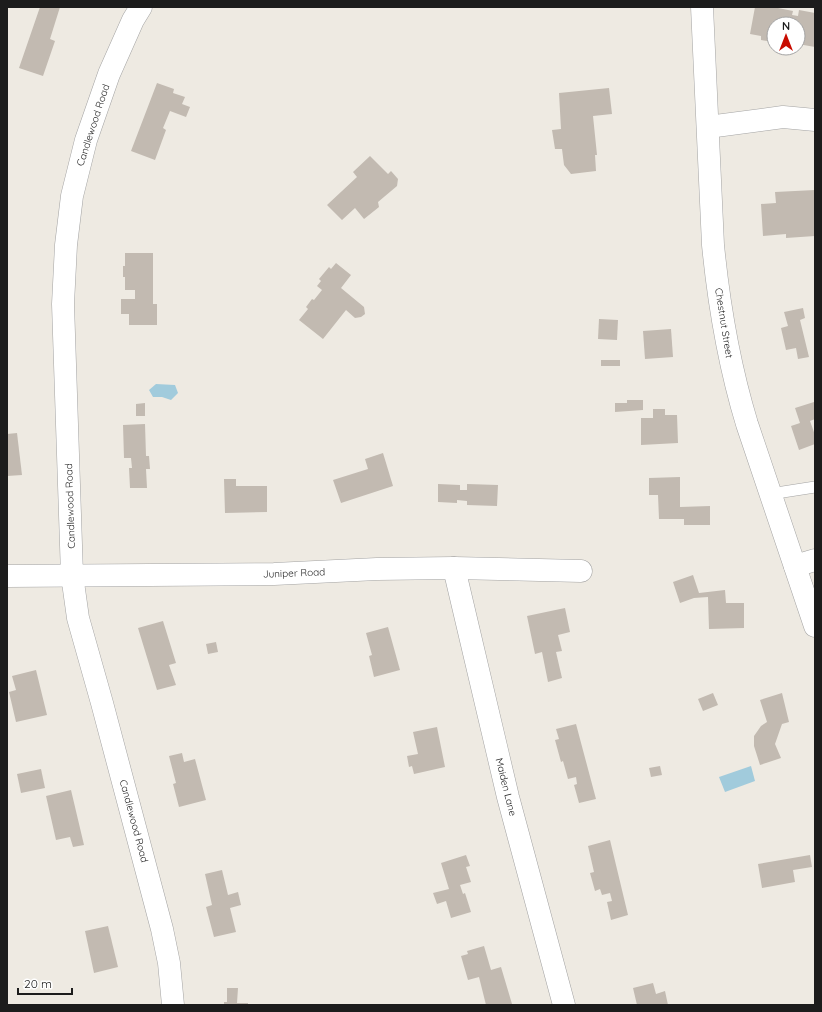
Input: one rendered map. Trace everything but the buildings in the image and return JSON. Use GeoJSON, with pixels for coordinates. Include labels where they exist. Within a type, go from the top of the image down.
{"type":"FeatureCollection","features":[{"type":"Feature","properties":{"kind":"street","name":"Candlewood Road"},"geometry":{"type":"LineString","coordinates":[[141,7],[132,20],[109,74],[86,140],[72,196],[66,245],[63,304],[72,575],[78,618],[166,946],[172,981],[173,1005]]}},
{"type":"Feature","properties":{"kind":"street","name":"Chestnut Street"},"geometry":{"type":"LineString","coordinates":[[702,7],[714,252],[727,349],[737,393],[770,494],[805,563],[815,626]]}},
{"type":"Feature","properties":{"kind":"street"},"geometry":{"type":"LineString","coordinates":[[708,127],[783,117],[815,120]]}},
{"type":"Feature","properties":{"kind":"street","name":"Juniper Road"},"geometry":{"type":"LineString","coordinates":[[7,576],[274,574],[377,569],[454,568],[581,571]]}},
{"type":"Feature","properties":{"kind":"street","name":"Maiden Lane"},"geometry":{"type":"LineString","coordinates":[[454,568],[508,797],[564,1005]]}},
{"type":"Feature","properties":{"kind":"lane"},"geometry":{"type":"LineString","coordinates":[[770,494],[815,487]]}},
{"type":"Feature","properties":{"kind":"water"},"geometry":{"type":"Polygon","coordinates":[[[156,384],[175,385],[178,393],[171,400],[162,397],[153,397],[149,390],[156,384]]]}},
{"type":"Feature","properties":{"kind":"water"},"geometry":{"type":"Polygon","coordinates":[[[751,766],[755,781],[725,792],[719,777],[751,766]]]}}]}
